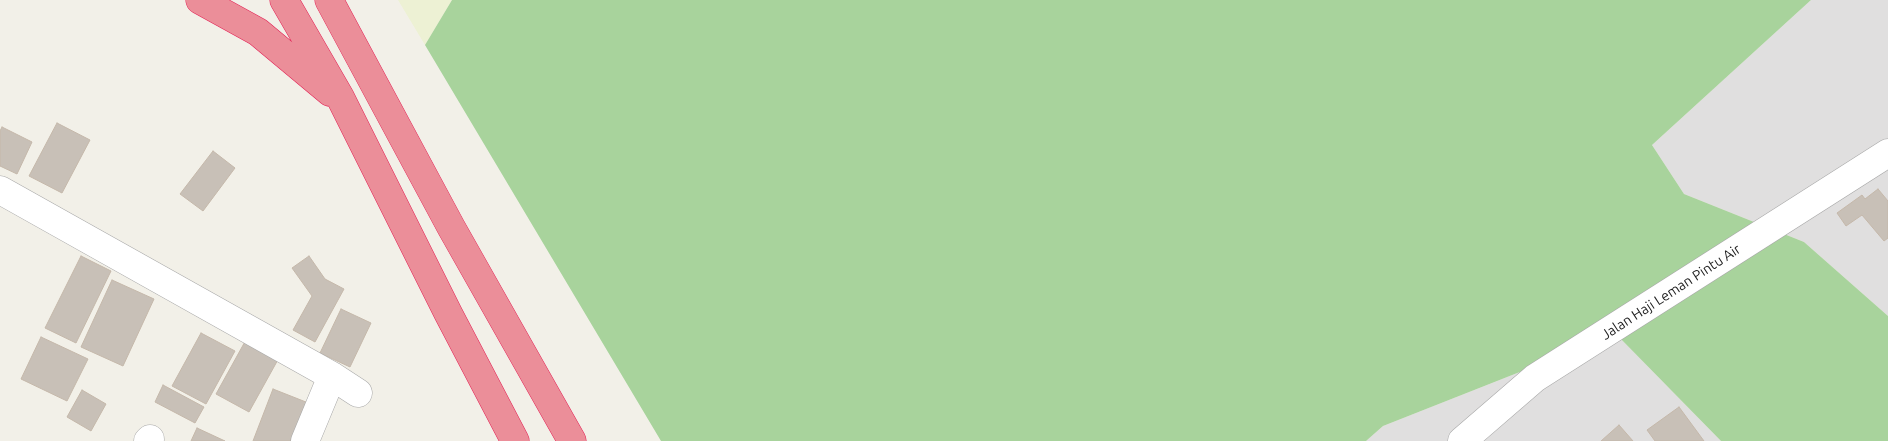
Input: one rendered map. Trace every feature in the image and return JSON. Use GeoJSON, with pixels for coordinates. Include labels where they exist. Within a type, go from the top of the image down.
{"type":"FeatureCollection","features":[{"type":"Feature","properties":{"kind":"highway"},"geometry":{"type":"LineString","coordinates":[[200,0],[258,32],[321,86],[340,97]]}},
{"type":"Feature","properties":{"kind":"highway"},"geometry":{"type":"LineString","coordinates":[[284,0],[340,97],[448,313],[515,441]]}},
{"type":"Feature","properties":{"kind":"highway"},"geometry":{"type":"LineString","coordinates":[[329,0],[451,227],[572,441]]}},
{"type":"Feature","properties":{"kind":"street","name":"Jalan Haji Leman Pintu Air"},"geometry":{"type":"LineString","coordinates":[[1462,441],[1535,378],[1888,152]]}},
{"type":"Feature","properties":{"kind":"street"},"geometry":{"type":"LineString","coordinates":[[0,190],[332,376],[358,393]]}},
{"type":"Feature","properties":{"kind":"street"},"geometry":{"type":"LineString","coordinates":[[305,441],[332,376]]}},
{"type":"Feature","properties":{"kind":"shaded area"},"geometry":{"type":"Polygon","coordinates":[[[1811,0],[1888,0],[1888,316],[1804,242],[1684,194],[1652,145],[1811,0]]]}},
{"type":"Feature","properties":{"kind":"shaded area"},"geometry":{"type":"Polygon","coordinates":[[[1616,334],[1721,441],[1366,441],[1383,426],[1616,334]]]}},
{"type":"Feature","properties":{"kind":"green space"},"geometry":{"type":"Polygon","coordinates":[[[398,0],[452,0],[425,45],[398,0]]]}},
{"type":"Feature","properties":{"kind":"green space"},"geometry":{"type":"Polygon","coordinates":[[[452,0],[1811,0],[1652,145],[1684,194],[1804,242],[1888,316],[1888,441],[1721,441],[1616,334],[1383,426],[1366,441],[661,441],[425,45],[452,0]]]}},
{"type":"Feature","properties":{"kind":"building"},"geometry":{"type":"Polygon","coordinates":[[[57,123],[90,140],[62,193],[29,176],[57,123]]]}},
{"type":"Feature","properties":{"kind":"building"},"geometry":{"type":"Polygon","coordinates":[[[2,127],[32,142],[17,174],[0,166],[0,131],[2,127]]]}},
{"type":"Feature","properties":{"kind":"building"},"geometry":{"type":"Polygon","coordinates":[[[213,151],[235,168],[203,211],[180,194],[213,151]]]}},
{"type":"Feature","properties":{"kind":"building"},"geometry":{"type":"Polygon","coordinates":[[[1878,189],[1888,201],[1888,238],[1884,241],[1862,215],[1846,226],[1837,213],[1862,195],[1865,199],[1878,189]]]}},
{"type":"Feature","properties":{"kind":"building"},"geometry":{"type":"Polygon","coordinates":[[[81,256],[111,271],[76,343],[45,328],[81,256]]]}},
{"type":"Feature","properties":{"kind":"building"},"geometry":{"type":"Polygon","coordinates":[[[309,256],[325,279],[344,289],[315,342],[293,330],[312,296],[292,268],[309,256]]]}},
{"type":"Feature","properties":{"kind":"building"},"geometry":{"type":"Polygon","coordinates":[[[112,280],[154,299],[123,366],[81,347],[112,280]]]}},
{"type":"Feature","properties":{"kind":"building"},"geometry":{"type":"Polygon","coordinates":[[[341,309],[371,323],[350,367],[320,353],[341,309]]]}},
{"type":"Feature","properties":{"kind":"building"},"geometry":{"type":"Polygon","coordinates":[[[201,333],[235,351],[206,404],[172,386],[201,333]]]}},
{"type":"Feature","properties":{"kind":"building"},"geometry":{"type":"Polygon","coordinates":[[[41,337],[88,359],[67,401],[21,379],[41,337]]]}},
{"type":"Feature","properties":{"kind":"building"},"geometry":{"type":"Polygon","coordinates":[[[247,338],[280,356],[249,412],[216,394],[247,338]]]}},
{"type":"Feature","properties":{"kind":"building"},"geometry":{"type":"Polygon","coordinates":[[[163,385],[204,407],[195,423],[155,402],[163,385]]]}},
{"type":"Feature","properties":{"kind":"building"},"geometry":{"type":"Polygon","coordinates":[[[273,389],[311,404],[296,441],[253,441],[273,389]]]}},
{"type":"Feature","properties":{"kind":"building"},"geometry":{"type":"Polygon","coordinates":[[[82,390],[106,404],[91,431],[67,417],[82,390]]]}},
{"type":"Feature","properties":{"kind":"building"},"geometry":{"type":"Polygon","coordinates":[[[1679,407],[1704,441],[1655,441],[1647,430],[1679,407]]]}},
{"type":"Feature","properties":{"kind":"building"},"geometry":{"type":"Polygon","coordinates":[[[1619,425],[1633,441],[1601,441],[1619,425]]]}},
{"type":"Feature","properties":{"kind":"building"},"geometry":{"type":"Polygon","coordinates":[[[197,428],[225,441],[191,441],[197,428]]]}}]}
